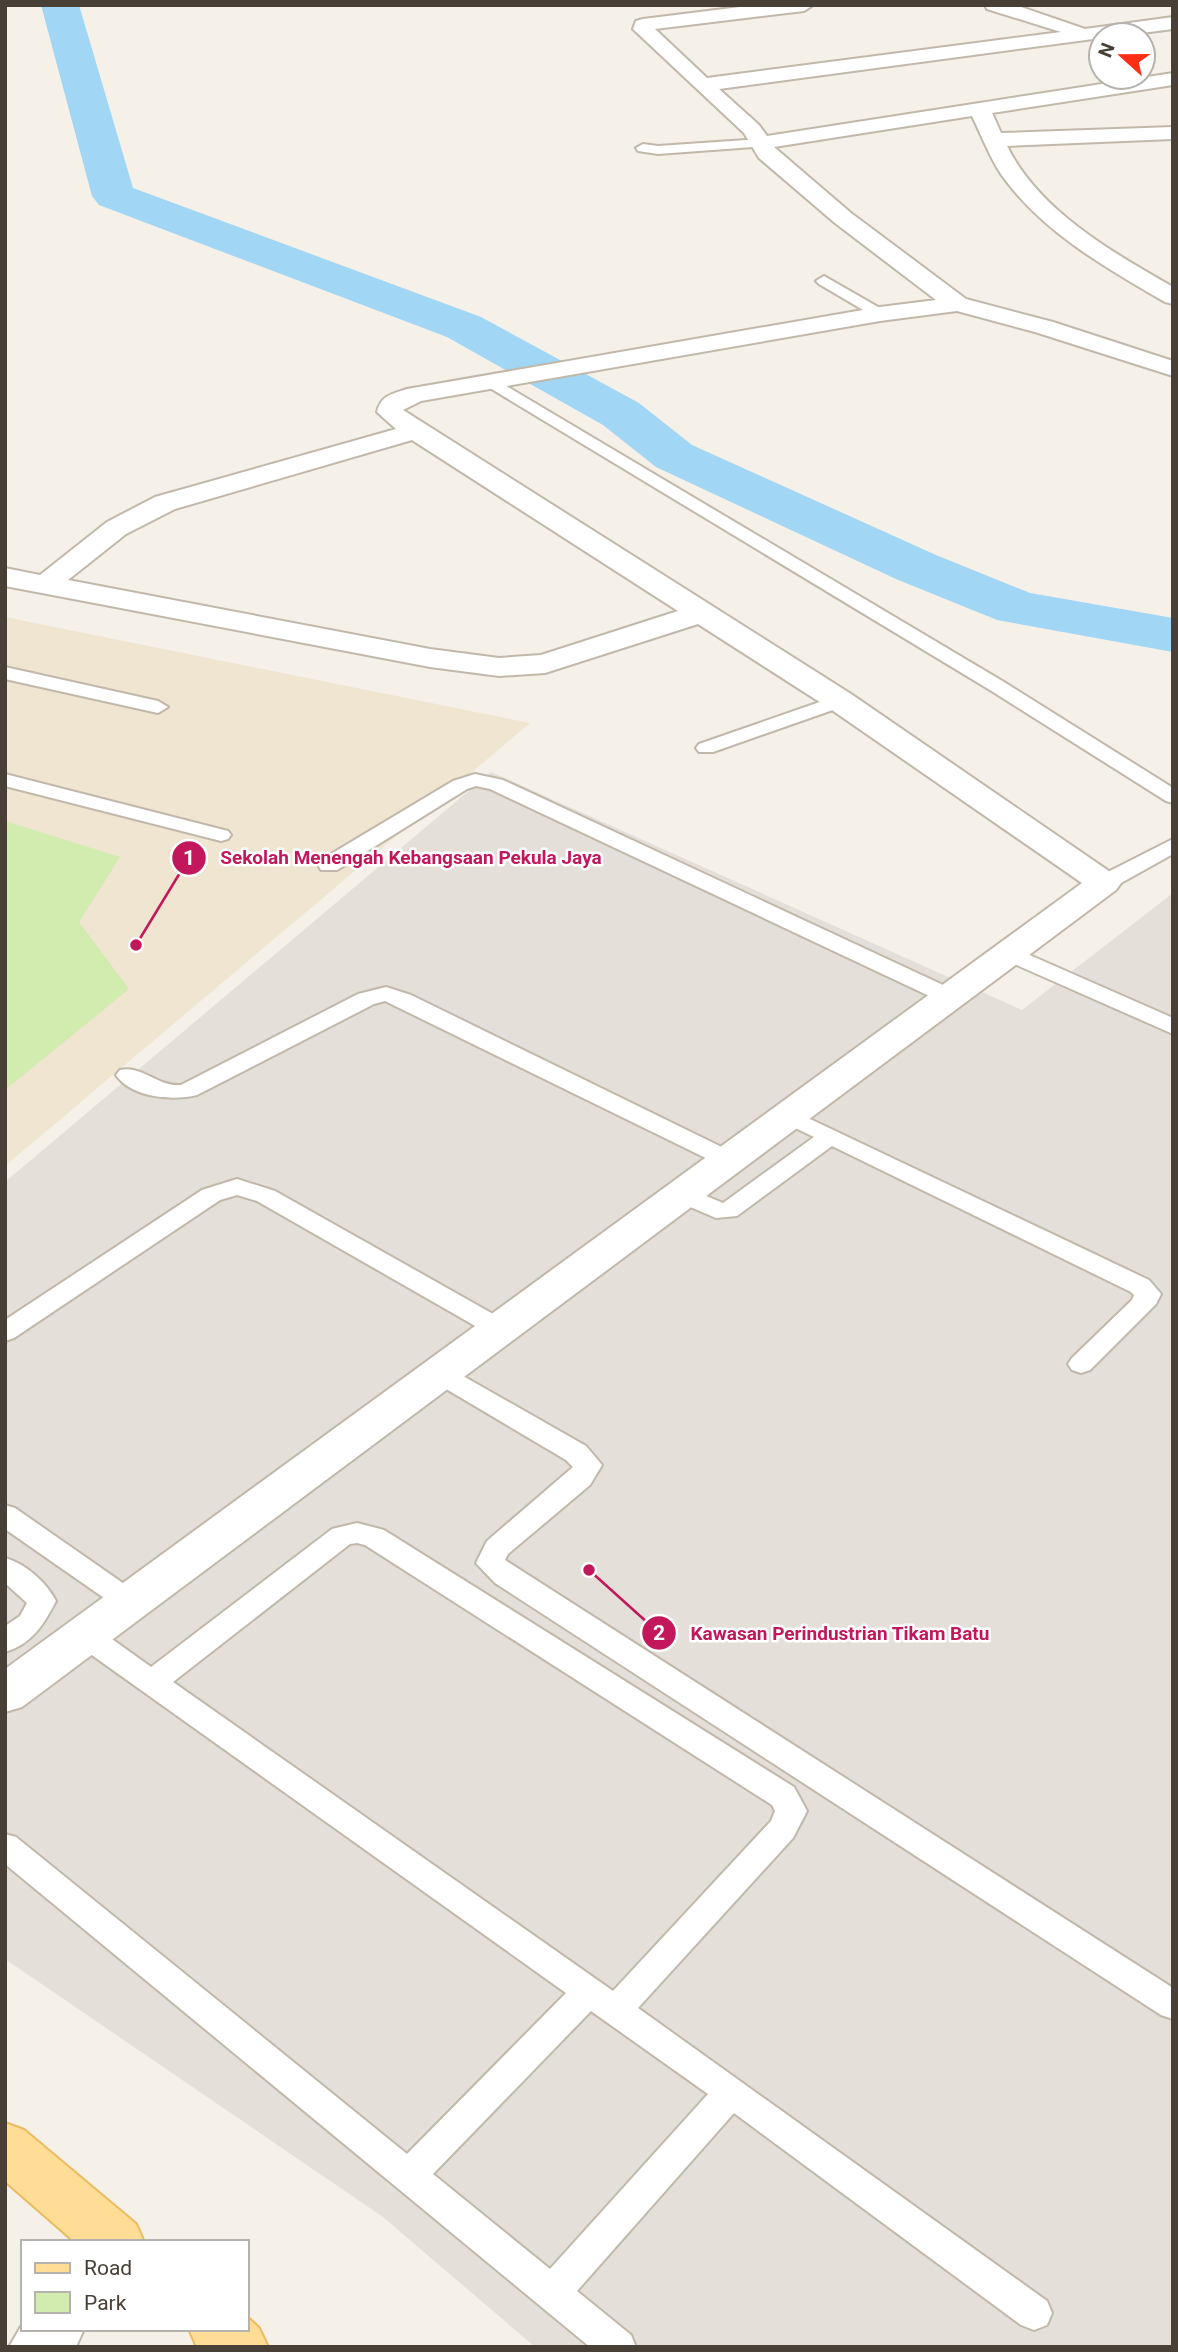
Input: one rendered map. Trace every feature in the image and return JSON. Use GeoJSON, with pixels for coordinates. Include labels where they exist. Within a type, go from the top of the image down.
{"type":"FeatureCollection","features":[{"type":"Feature","properties":{"kind":"main road"},"geometry":{"type":"LineString","coordinates":[[5,2147],[114,2240]]}},
{"type":"Feature","properties":{"kind":"main road"},"geometry":{"type":"LineString","coordinates":[[220,2331],[239,2347]]}},
{"type":"Feature","properties":{"kind":"street"},"geometry":{"type":"LineString","coordinates":[[804,5],[643,25],[643,29],[752,129],[767,153],[843,218],[957,304]]}},
{"type":"Feature","properties":{"kind":"street"},"geometry":{"type":"LineString","coordinates":[[994,5],[1087,34]]}},
{"type":"Feature","properties":{"kind":"street"},"geometry":{"type":"LineString","coordinates":[[702,85],[1087,37]]}},
{"type":"Feature","properties":{"kind":"street"},"geometry":{"type":"LineString","coordinates":[[761,144],[979,109],[1169,69]]}},
{"type":"Feature","properties":{"kind":"street"},"geometry":{"type":"LineString","coordinates":[[979,109],[1010,170],[1037,201],[1109,258],[1173,297]]}},
{"type":"Feature","properties":{"kind":"street"},"geometry":{"type":"LineString","coordinates":[[996,140],[1173,133]]}},
{"type":"Feature","properties":{"kind":"street"},"geometry":{"type":"LineString","coordinates":[[5,1694],[1104,883],[840,701],[416,431],[390,412],[392,404],[416,394],[880,314],[957,304],[1160,359],[1173,369]]}},
{"type":"Feature","properties":{"kind":"street"},"geometry":{"type":"LineString","coordinates":[[46,584],[109,531],[135,514],[416,431]]}},
{"type":"Feature","properties":{"kind":"street"},"geometry":{"type":"LineString","coordinates":[[5,577],[455,662],[521,668],[545,664],[701,613]]}},
{"type":"Feature","properties":{"kind":"street"},"geometry":{"type":"LineString","coordinates":[[38,2347],[53,2331]]}},
{"type":"Feature","properties":{"kind":"lane"},"geometry":{"type":"LineString","coordinates":[[643,148],[761,144]]}},
{"type":"Feature","properties":{"kind":"lane"},"geometry":{"type":"LineString","coordinates":[[824,281],[880,314]]}},
{"type":"Feature","properties":{"kind":"lane"},"geometry":{"type":"LineString","coordinates":[[491,382],[997,686],[1173,797]]}},
{"type":"Feature","properties":{"kind":"lane"},"geometry":{"type":"LineString","coordinates":[[5,673],[158,707]]}},
{"type":"Feature","properties":{"kind":"lane"},"geometry":{"type":"LineString","coordinates":[[706,748],[840,701]]}},
{"type":"Feature","properties":{"kind":"lane"},"geometry":{"type":"LineString","coordinates":[[5,780],[221,835]]}},
{"type":"Feature","properties":{"kind":"lane"},"geometry":{"type":"LineString","coordinates":[[329,865],[460,785],[475,780],[496,784],[950,997]]}},
{"type":"Feature","properties":{"kind":"lane"},"geometry":{"type":"LineString","coordinates":[[1104,883],[1173,845]]}},
{"type":"Feature","properties":{"kind":"lane"},"geometry":{"type":"LineString","coordinates":[[1009,953],[1173,1027]]}},
{"type":"Feature","properties":{"kind":"lane"},"geometry":{"type":"LineString","coordinates":[[128,1075],[174,1095],[189,1090],[366,999],[386,994],[729,1160]]}},
{"type":"Feature","properties":{"kind":"lane"},"geometry":{"type":"LineString","coordinates":[[789,1116],[1140,1286],[1148,1294],[1143,1304],[1081,1364]]}},
{"type":"Feature","properties":{"kind":"lane"},"geometry":{"type":"LineString","coordinates":[[683,1195],[716,1210],[728,1212],[831,1136]]}},
{"type":"Feature","properties":{"kind":"lane"},"geometry":{"type":"LineString","coordinates":[[5,1332],[211,1195],[237,1187],[266,1196],[500,1329]]}},
{"type":"Feature","properties":{"kind":"lane"},"geometry":{"type":"LineString","coordinates":[[440,1374],[576,1453],[588,1465],[580,1478],[497,1548],[490,1563],[505,1576],[1173,2005]]}},
{"type":"Feature","properties":{"kind":"lane"},"geometry":{"type":"LineString","coordinates":[[5,1515],[130,1602]]}},
{"type":"Feature","properties":{"kind":"lane"},"geometry":{"type":"LineString","coordinates":[[152,1682],[342,1536],[357,1533],[374,1537],[783,1796],[791,1811],[782,1829],[603,2001],[408,2176]]}},
{"type":"Feature","properties":{"kind":"lane"},"geometry":{"type":"LineString","coordinates":[[5,1568],[27,1584],[42,1601],[30,1623],[5,1641]]}},
{"type":"Feature","properties":{"kind":"lane"},"geometry":{"type":"LineString","coordinates":[[85,1635],[731,2092],[1034,2313]]}},
{"type":"Feature","properties":{"kind":"lane"},"geometry":{"type":"LineString","coordinates":[[5,1846],[618,2347]]}},
{"type":"Feature","properties":{"kind":"lane"},"geometry":{"type":"LineString","coordinates":[[552,2294],[731,2092]]}},
{"type":"Feature","properties":{"kind":"shaded area"},"geometry":{"type":"Polygon","coordinates":[[[5,617],[530,723],[5,1166],[5,617]]]}},
{"type":"Feature","properties":{"kind":"shaded area"},"geometry":{"type":"Polygon","coordinates":[[[491,772],[1022,1010],[1173,893],[1173,2347],[535,2347],[383,2217],[5,1959],[5,1182],[491,772]]]}},
{"type":"Feature","properties":{"kind":"green space"},"geometry":{"type":"Polygon","coordinates":[[[5,821],[120,857],[79,922],[129,989],[5,1090],[5,821]]]}},
{"type":"Feature","properties":{"kind":"waterway"},"geometry":{"type":"LineString","coordinates":[[60,5],[114,196],[464,327],[621,414],[674,456],[916,567],[1017,608],[1173,635]]}},
{"type":"Feature","properties":{"kind":"place","name":"Sekolah Menengah Kebangsaan Pekula Jaya"},"geometry":{"type":"Point","coordinates":[136,945]}},
{"type":"Feature","properties":{"kind":"place","name":"Kawasan Perindustrian Tikam Batu"},"geometry":{"type":"Point","coordinates":[589,1570]}}]}
